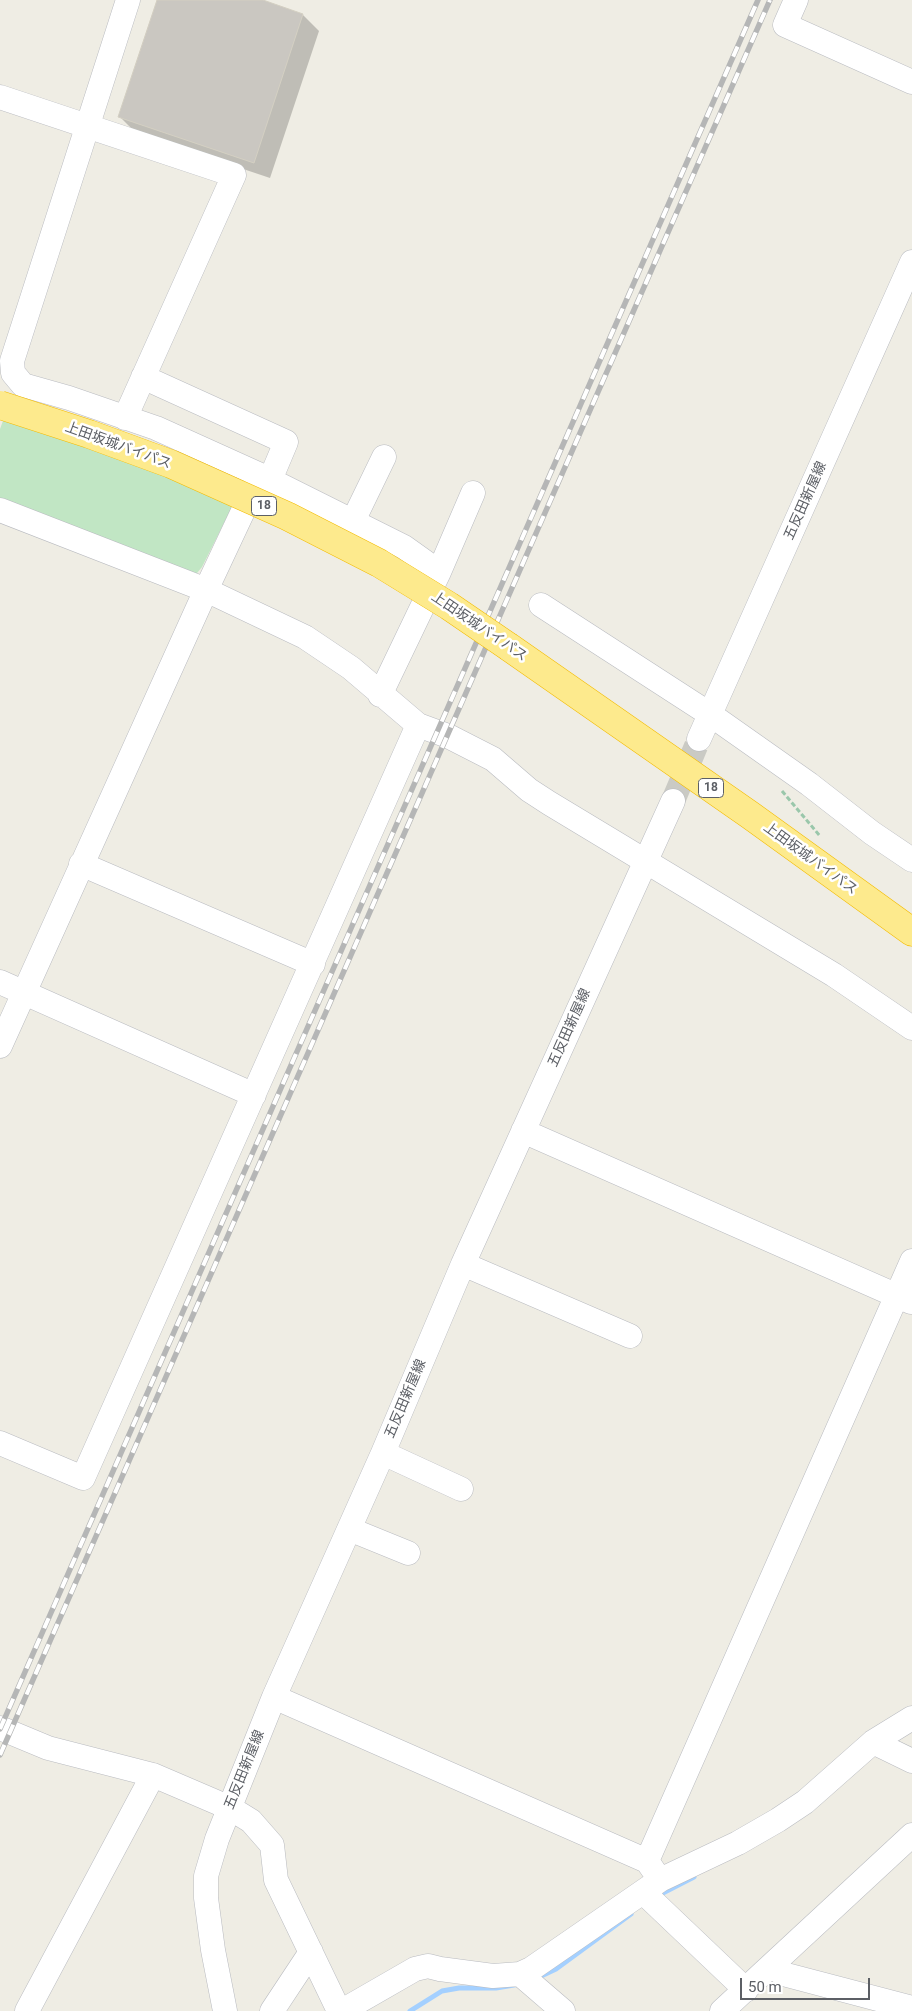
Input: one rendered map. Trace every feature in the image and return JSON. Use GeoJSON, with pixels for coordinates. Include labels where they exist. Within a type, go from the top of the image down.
{"type":"FeatureCollection","features":[{"type":"Feature","properties":{"kind":"highway","name":"上田坂城バイパス"},"geometry":{"type":"LineString","coordinates":[[0,405],[89,434],[171,464],[288,516],[379,563],[449,606],[750,816],[912,932]]}},
{"type":"Feature","properties":{"kind":"street"},"geometry":{"type":"LineString","coordinates":[[128,0],[6,375],[23,385],[156,428],[265,477],[404,548],[439,572]]}},
{"type":"Feature","properties":{"kind":"street"},"geometry":{"type":"LineString","coordinates":[[796,0],[785,25],[912,82]]}},
{"type":"Feature","properties":{"kind":"street"},"geometry":{"type":"LineString","coordinates":[[0,97],[234,175],[125,418]]}},
{"type":"Feature","properties":{"kind":"street","name":"五反田新屋線"},"geometry":{"type":"LineString","coordinates":[[699,740],[910,270]]}},
{"type":"Feature","properties":{"kind":"street"},"geometry":{"type":"LineString","coordinates":[[0,1046],[206,590],[265,477],[286,442],[143,377]]}},
{"type":"Feature","properties":{"kind":"street"},"geometry":{"type":"LineString","coordinates":[[353,521],[384,457]]}},
{"type":"Feature","properties":{"kind":"street"},"geometry":{"type":"LineString","coordinates":[[380,695],[439,572],[474,493]]}},
{"type":"Feature","properties":{"kind":"street"},"geometry":{"type":"LineString","coordinates":[[0,510],[206,590],[305,637],[351,668],[418,726],[448,736],[493,759],[529,790],[549,803],[834,975],[912,1028]]}},
{"type":"Feature","properties":{"kind":"street"},"geometry":{"type":"LineString","coordinates":[[541,605],[711,715],[809,784],[872,833],[912,860]]}},
{"type":"Feature","properties":{"kind":"street"},"geometry":{"type":"LineString","coordinates":[[0,1443],[84,1478],[418,726]]}},
{"type":"Feature","properties":{"kind":"street","name":"五反田新屋線"},"geometry":{"type":"LineString","coordinates":[[225,2011],[208,1921],[206,1876],[210,1858],[274,1697],[383,1454],[463,1264],[673,801]]}},
{"type":"Feature","properties":{"kind":"street"},"geometry":{"type":"LineString","coordinates":[[81,864],[313,964]]}},
{"type":"Feature","properties":{"kind":"street"},"geometry":{"type":"LineString","coordinates":[[0,982],[254,1095]]}},
{"type":"Feature","properties":{"kind":"street"},"geometry":{"type":"LineString","coordinates":[[523,1131],[905,1299]]}},
{"type":"Feature","properties":{"kind":"street"},"geometry":{"type":"LineString","coordinates":[[650,1878],[905,1299],[912,1261]]}},
{"type":"Feature","properties":{"kind":"street"},"geometry":{"type":"LineString","coordinates":[[463,1264],[630,1336]]}},
{"type":"Feature","properties":{"kind":"street"},"geometry":{"type":"LineString","coordinates":[[383,1454],[461,1489]]}},
{"type":"Feature","properties":{"kind":"street"},"geometry":{"type":"LineString","coordinates":[[349,1529],[408,1553]]}},
{"type":"Feature","properties":{"kind":"street"},"geometry":{"type":"LineString","coordinates":[[274,1697],[650,1878],[746,1990]]}},
{"type":"Feature","properties":{"kind":"street"},"geometry":{"type":"LineString","coordinates":[[525,1979],[531,1969],[650,1878],[738,1843],[778,1820],[805,1802],[912,1718]]}},
{"type":"Feature","properties":{"kind":"street"},"geometry":{"type":"LineString","coordinates":[[0,1728],[48,1748],[152,1775],[230,1808],[251,1821],[272,1845],[276,1880],[340,2011],[415,1969],[428,1966],[525,1979],[563,2011]]}},
{"type":"Feature","properties":{"kind":"street"},"geometry":{"type":"LineString","coordinates":[[879,1745],[912,1761]]}},
{"type":"Feature","properties":{"kind":"street"},"geometry":{"type":"LineString","coordinates":[[28,2011],[152,1775]]}},
{"type":"Feature","properties":{"kind":"street"},"geometry":{"type":"LineString","coordinates":[[722,2011],[912,1835]]}},
{"type":"Feature","properties":{"kind":"street"},"geometry":{"type":"LineString","coordinates":[[272,2011],[311,1952]]}},
{"type":"Feature","properties":{"kind":"street"},"geometry":{"type":"LineString","coordinates":[[772,1966],[782,1974],[912,2008]]}},
{"type":"Feature","properties":{"kind":"path"},"geometry":{"type":"LineString","coordinates":[[778,786],[821,838]]}},
{"type":"Feature","properties":{"kind":"green space"},"geometry":{"type":"Polygon","coordinates":[[[4,418],[166,476],[233,505],[202,567],[197,573],[189,575],[0,500],[0,429],[4,418]]]}},
{"type":"Feature","properties":{"kind":"building"},"geometry":{"type":"Polygon","coordinates":[[[157,0],[263,0],[303,14],[254,163],[118,117],[157,0]]]}},
{"type":"Feature","properties":{"kind":"waterway"},"geometry":{"type":"LineString","coordinates":[[657,1896],[694,1877]]}},
{"type":"Feature","properties":{"kind":"waterway"},"geometry":{"type":"LineString","coordinates":[[537,1978],[556,1969],[631,1914]]}},
{"type":"Feature","properties":{"kind":"waterway"},"geometry":{"type":"LineString","coordinates":[[410,2011],[442,1991],[459,1988],[496,1988],[520,1984]]}},
{"type":"Feature","properties":{"kind":"tunnel"},"geometry":{"type":"LineString","coordinates":[[673,801],[699,739]]}},
{"type":"Feature","properties":{"kind":"railway"},"geometry":{"type":"LineString","coordinates":[[0,1729],[758,0]]}},
{"type":"Feature","properties":{"kind":"railway"},"geometry":{"type":"LineString","coordinates":[[0,1755],[770,0]]}}]}
